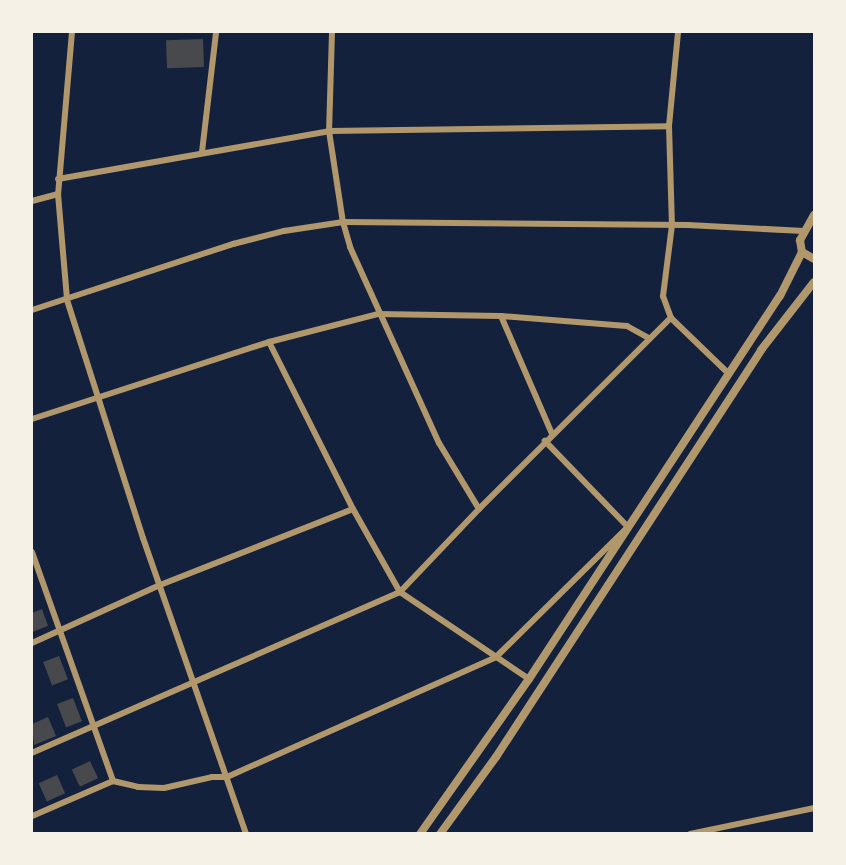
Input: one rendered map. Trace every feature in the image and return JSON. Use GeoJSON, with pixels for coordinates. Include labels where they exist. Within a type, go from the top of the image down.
{"type":"FeatureCollection","features":[{"type":"Feature","properties":{"kind":"street"},"geometry":{"type":"LineString","coordinates":[[72,32],[58,179],[67,300],[192,684],[228,777],[246,834]]}},
{"type":"Feature","properties":{"kind":"street"},"geometry":{"type":"LineString","coordinates":[[202,152],[216,32]]}},
{"type":"Feature","properties":{"kind":"street"},"geometry":{"type":"LineString","coordinates":[[332,32],[328,131],[343,222],[378,314],[439,443],[479,509]]}},
{"type":"Feature","properties":{"kind":"street"},"geometry":{"type":"LineString","coordinates":[[678,32],[669,126],[672,225],[662,286],[671,318],[729,374]]}},
{"type":"Feature","properties":{"kind":"street"},"geometry":{"type":"LineString","coordinates":[[58,179],[328,131],[669,126]]}},
{"type":"Feature","properties":{"kind":"street"},"geometry":{"type":"LineString","coordinates":[[32,201],[58,194]]}},
{"type":"Feature","properties":{"kind":"street"},"geometry":{"type":"LineString","coordinates":[[420,834],[529,679],[780,296],[802,252],[800,240],[814,215]]}},
{"type":"Feature","properties":{"kind":"street"},"geometry":{"type":"LineString","coordinates":[[32,310],[233,244],[284,231],[343,222],[672,225],[804,231]]}},
{"type":"Feature","properties":{"kind":"street"},"geometry":{"type":"LineString","coordinates":[[802,252],[814,259]]}},
{"type":"Feature","properties":{"kind":"street"},"geometry":{"type":"LineString","coordinates":[[440,834],[510,735],[761,349],[814,282]]}},
{"type":"Feature","properties":{"kind":"street"},"geometry":{"type":"LineString","coordinates":[[32,419],[269,342],[378,314],[501,316],[626,326],[650,339]]}},
{"type":"Feature","properties":{"kind":"street"},"geometry":{"type":"LineString","coordinates":[[501,316],[552,434]]}},
{"type":"Feature","properties":{"kind":"street"},"geometry":{"type":"LineString","coordinates":[[32,754],[400,592],[545,441],[671,318]]}},
{"type":"Feature","properties":{"kind":"street"},"geometry":{"type":"LineString","coordinates":[[269,342],[353,509],[400,592],[529,679]]}},
{"type":"Feature","properties":{"kind":"street"},"geometry":{"type":"LineString","coordinates":[[545,441],[628,527]]}},
{"type":"Feature","properties":{"kind":"street"},"geometry":{"type":"LineString","coordinates":[[32,643],[160,586],[353,509]]}},
{"type":"Feature","properties":{"kind":"street"},"geometry":{"type":"LineString","coordinates":[[32,816],[113,780],[138,787],[164,788],[212,777],[228,777],[496,657],[628,527]]}},
{"type":"Feature","properties":{"kind":"street"},"geometry":{"type":"LineString","coordinates":[[32,552],[58,632],[113,780]]}},
{"type":"Feature","properties":{"kind":"street"},"geometry":{"type":"LineString","coordinates":[[690,834],[814,808]]}},
{"type":"Feature","properties":{"kind":"building"},"geometry":{"type":"Polygon","coordinates":[[[203,39],[204,67],[167,68],[166,40],[203,39]]]}},
{"type":"Feature","properties":{"kind":"building"},"geometry":{"type":"Polygon","coordinates":[[[42,609],[48,626],[32,632],[32,613],[42,609]]]}},
{"type":"Feature","properties":{"kind":"building"},"geometry":{"type":"Polygon","coordinates":[[[59,656],[68,679],[52,685],[43,662],[59,656]]]}},
{"type":"Feature","properties":{"kind":"building"},"geometry":{"type":"Polygon","coordinates":[[[73,698],[82,721],[66,727],[57,704],[73,698]]]}},
{"type":"Feature","properties":{"kind":"building"},"geometry":{"type":"Polygon","coordinates":[[[48,717],[56,736],[34,745],[32,724],[48,717]]]}},
{"type":"Feature","properties":{"kind":"building"},"geometry":{"type":"Polygon","coordinates":[[[90,761],[98,778],[80,787],[72,769],[90,761]]]}},
{"type":"Feature","properties":{"kind":"building"},"geometry":{"type":"Polygon","coordinates":[[[57,775],[65,793],[47,801],[39,783],[57,775]]]}}]}
